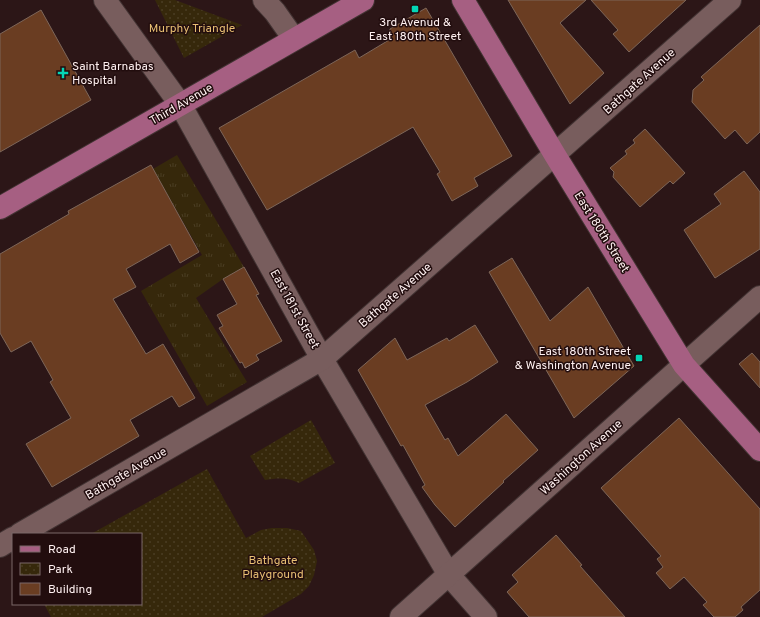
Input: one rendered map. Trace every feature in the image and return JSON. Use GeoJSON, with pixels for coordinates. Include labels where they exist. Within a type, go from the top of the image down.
{"type":"FeatureCollection","features":[{"type":"Feature","properties":{"kind":"main road","name":"Third Avenue"},"geometry":{"type":"LineString","coordinates":[[0,208],[363,0]]}},
{"type":"Feature","properties":{"kind":"main road","name":"East 180th Street"},"geometry":{"type":"LineString","coordinates":[[463,0],[555,155],[684,365],[760,450]]}},
{"type":"Feature","properties":{"kind":"street","name":"East 181st Street"},"geometry":{"type":"LineString","coordinates":[[105,0],[180,104],[322,359],[448,575],[486,617]]}},
{"type":"Feature","properties":{"kind":"street"},"geometry":{"type":"LineString","coordinates":[[264,0],[275,12],[294,39]]}},
{"type":"Feature","properties":{"kind":"street","name":"Bathgate Avenue"},"geometry":{"type":"LineString","coordinates":[[22,533],[322,359],[730,0]]}},
{"type":"Feature","properties":{"kind":"street","name":"Washington Avenue"},"geometry":{"type":"LineString","coordinates":[[402,617],[760,297]]}},
{"type":"Feature","properties":{"kind":"street"},"geometry":{"type":"LineString","coordinates":[[0,546],[12,539]]}},
{"type":"Feature","properties":{"kind":"green space","name":"Murphy Triangle"},"geometry":{"type":"Polygon","coordinates":[[[155,0],[175,0],[242,25],[184,58],[155,0]]]}},
{"type":"Feature","properties":{"kind":"green space"},"geometry":{"type":"Polygon","coordinates":[[[177,155],[244,267],[223,279],[196,298],[247,382],[207,406],[141,291],[202,255],[153,169],[177,155]]]}},
{"type":"Feature","properties":{"kind":"green space"},"geometry":{"type":"Polygon","coordinates":[[[311,420],[335,463],[299,483],[282,478],[265,480],[250,456],[311,420]]]}},
{"type":"Feature","properties":{"kind":"green space","name":"Bathgate Playground"},"geometry":{"type":"Polygon","coordinates":[[[207,469],[246,538],[261,530],[272,528],[287,528],[301,531],[314,550],[317,561],[314,575],[309,586],[301,594],[262,617],[51,617],[45,605],[142,605],[142,533],[93,533],[207,469]]]}},
{"type":"Feature","properties":{"kind":"building"},"geometry":{"type":"Polygon","coordinates":[[[508,0],[586,0],[560,23],[604,73],[570,104],[508,0]]]}},
{"type":"Feature","properties":{"kind":"building"},"geometry":{"type":"Polygon","coordinates":[[[591,0],[686,0],[629,52],[613,34],[618,30],[591,0]]]}},
{"type":"Feature","properties":{"kind":"building"},"geometry":{"type":"Polygon","coordinates":[[[426,8],[512,156],[474,178],[478,186],[452,201],[437,174],[440,172],[413,127],[267,210],[219,128],[355,50],[359,58],[389,40],[390,29],[426,8]]]}},
{"type":"Feature","properties":{"kind":"building"},"geometry":{"type":"Polygon","coordinates":[[[41,10],[91,100],[0,152],[0,34],[41,10]]]}},
{"type":"Feature","properties":{"kind":"building"},"geometry":{"type":"Polygon","coordinates":[[[760,25],[760,132],[747,144],[735,130],[725,139],[692,102],[693,90],[704,80],[701,77],[760,25]]]}},
{"type":"Feature","properties":{"kind":"building"},"geometry":{"type":"Polygon","coordinates":[[[645,129],[685,173],[673,184],[670,181],[640,207],[613,177],[614,172],[610,168],[627,154],[625,151],[635,143],[633,140],[645,129]]]}},
{"type":"Feature","properties":{"kind":"building"},"geometry":{"type":"Polygon","coordinates":[[[151,165],[199,252],[180,263],[170,244],[126,269],[136,287],[113,299],[146,354],[163,344],[195,398],[179,407],[172,396],[130,420],[139,436],[52,487],[26,444],[71,418],[50,382],[53,380],[31,341],[11,352],[0,333],[0,254],[69,214],[68,211],[151,165]]]}},
{"type":"Feature","properties":{"kind":"building"},"geometry":{"type":"Polygon","coordinates":[[[744,171],[760,192],[760,249],[715,278],[684,230],[721,204],[714,194],[744,171]]]}},
{"type":"Feature","properties":{"kind":"building"},"geometry":{"type":"Polygon","coordinates":[[[512,258],[550,321],[588,287],[634,366],[574,418],[489,272],[512,258]]]}},
{"type":"Feature","properties":{"kind":"building"},"geometry":{"type":"Polygon","coordinates":[[[244,267],[259,294],[256,295],[282,341],[256,355],[259,360],[245,368],[242,362],[240,363],[219,328],[223,326],[217,315],[237,304],[223,279],[244,267]]]}},
{"type":"Feature","properties":{"kind":"building"},"geometry":{"type":"Polygon","coordinates":[[[475,325],[498,362],[467,382],[425,405],[445,440],[448,438],[458,456],[506,414],[538,450],[455,527],[435,505],[422,487],[425,485],[358,370],[395,338],[407,360],[447,338],[449,341],[475,325]]]}},
{"type":"Feature","properties":{"kind":"building"},"geometry":{"type":"Polygon","coordinates":[[[752,353],[760,362],[760,388],[739,364],[752,353]]]}},
{"type":"Feature","properties":{"kind":"building"},"geometry":{"type":"Polygon","coordinates":[[[679,418],[760,509],[760,590],[741,607],[743,610],[735,617],[714,617],[703,605],[707,602],[684,577],[670,589],[656,573],[663,567],[657,559],[661,556],[601,488],[679,418]]]}},
{"type":"Feature","properties":{"kind":"building"},"geometry":{"type":"Polygon","coordinates":[[[556,535],[582,565],[580,566],[625,617],[529,617],[507,592],[518,582],[512,575],[556,535]]]}},
{"type":"Feature","properties":{"kind":"place","name":"3rd Avenud & East 180th Street"},"geometry":{"type":"Point","coordinates":[415,9]}},
{"type":"Feature","properties":{"kind":"place","name":"Saint Barnabas Hospital"},"geometry":{"type":"Point","coordinates":[63,73]}},
{"type":"Feature","properties":{"kind":"place","name":"East 180th Street & Washington Avenue"},"geometry":{"type":"Point","coordinates":[639,358]}}]}
